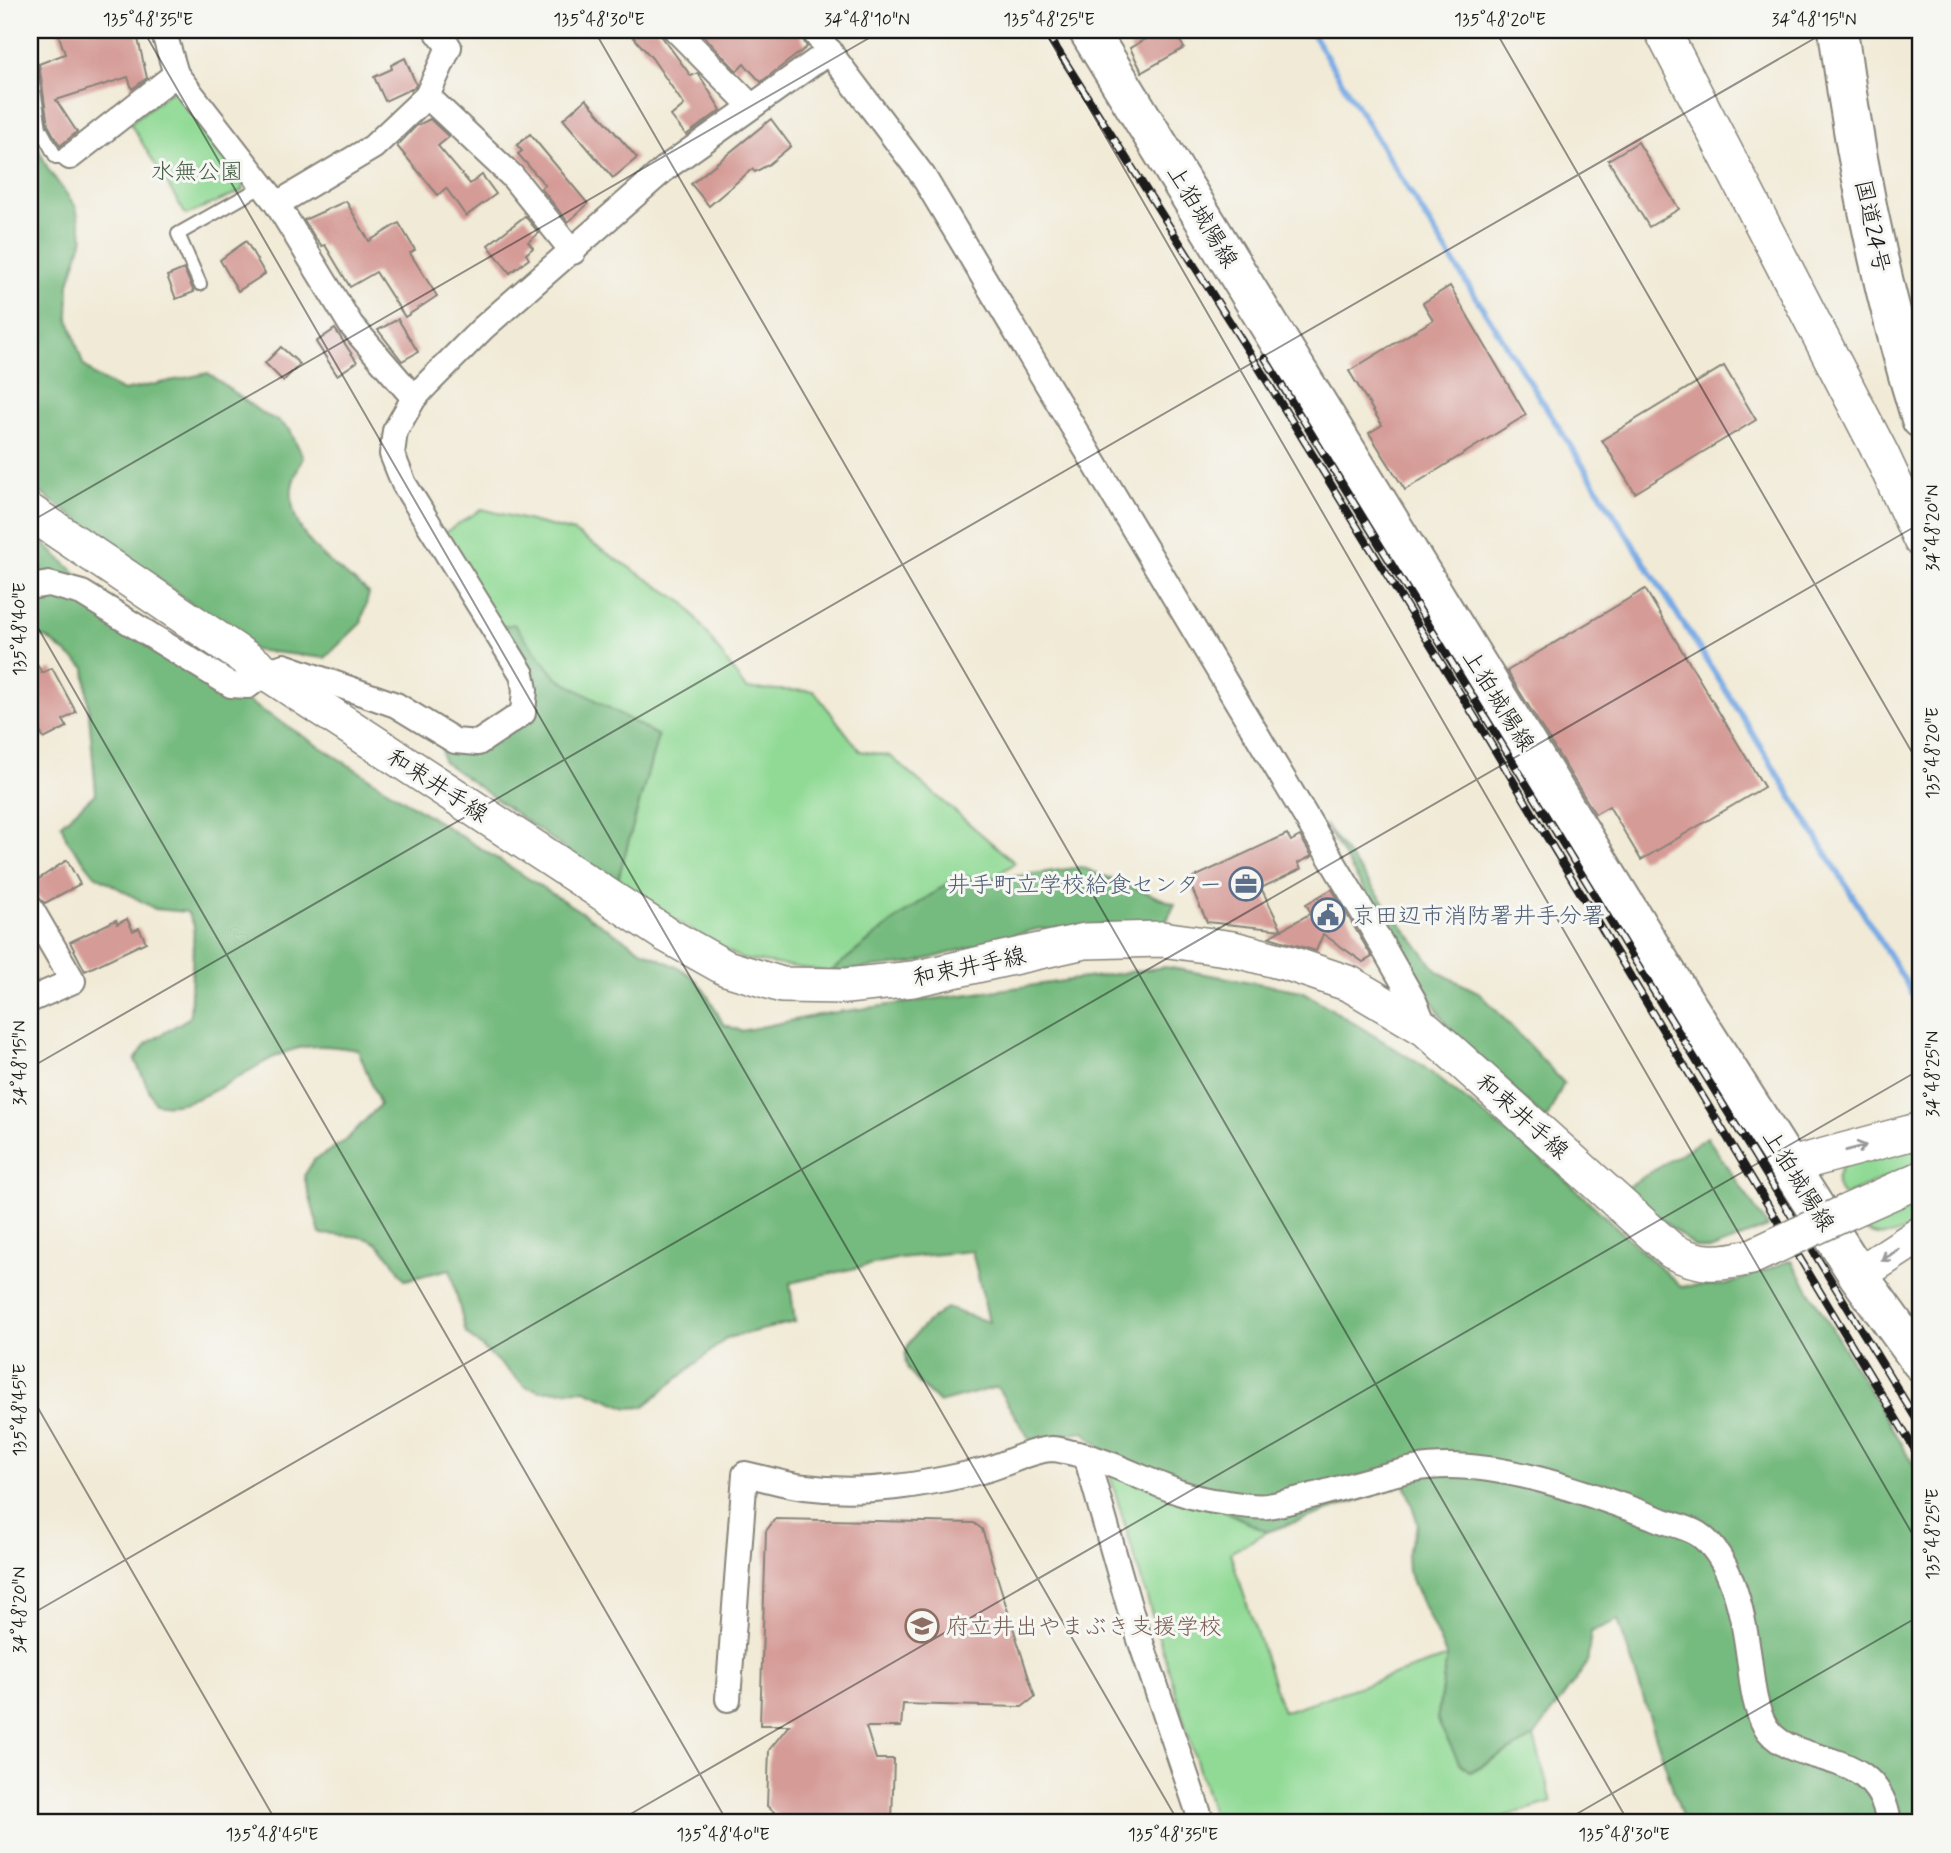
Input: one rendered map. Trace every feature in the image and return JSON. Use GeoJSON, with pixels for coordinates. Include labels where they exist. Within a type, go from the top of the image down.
{"type":"FeatureCollection","features":[{"type":"Feature","properties":{"kind":"main road","name":"上狛城陽線"},"geometry":{"type":"LineString","coordinates":[[1088,30],[1677,990],[1791,1165],[1858,1275],[1921,1362]]}},
{"type":"Feature","properties":{"kind":"main road"},"geometry":{"type":"LineString","coordinates":[[1662,30],[1882,456],[1921,540]]}},
{"type":"Feature","properties":{"kind":"main road","name":"国道24号"},"geometry":{"type":"LineString","coordinates":[[1838,30],[1854,139],[1883,272],[1921,419]]}},
{"type":"Feature","properties":{"kind":"main road","name":"和束井手線"},"geometry":{"type":"LineString","coordinates":[[30,512],[266,672],[667,935],[726,968],[782,985],[846,986],[913,979],[1085,941],[1162,939],[1233,949],[1292,964],[1350,984],[1426,1029],[1672,1251],[1690,1261],[1718,1264],[1751,1257],[1921,1179]]}},
{"type":"Feature","properties":{"kind":"main road"},"geometry":{"type":"LineString","coordinates":[[1791,1165],[1921,1130]]}},
{"type":"Feature","properties":{"kind":"main road"},"geometry":{"type":"LineString","coordinates":[[1858,1275],[1921,1234]]}},
{"type":"Feature","properties":{"kind":"street"},"geometry":{"type":"LineString","coordinates":[[163,30],[176,74],[270,195],[351,326],[414,398]]}},
{"type":"Feature","properties":{"kind":"street"},"geometry":{"type":"LineString","coordinates":[[270,195],[373,147],[426,96],[449,47],[436,30]]}},
{"type":"Feature","properties":{"kind":"street"},"geometry":{"type":"LineString","coordinates":[[813,30],[923,176],[1367,919],[1414,1001],[1426,1029]]}},
{"type":"Feature","properties":{"kind":"street"},"geometry":{"type":"LineString","coordinates":[[681,31],[751,106]]}},
{"type":"Feature","properties":{"kind":"street"},"geometry":{"type":"LineString","coordinates":[[30,587],[50,584],[82,593],[231,685],[248,687],[266,672],[284,666],[311,673],[396,705],[455,741],[478,743],[523,713],[525,691],[522,674],[404,484],[392,454],[395,431],[414,398],[484,328],[667,167],[830,51]]}},
{"type":"Feature","properties":{"kind":"street"},"geometry":{"type":"LineString","coordinates":[[71,157],[176,74]]}},
{"type":"Feature","properties":{"kind":"street"},"geometry":{"type":"LineString","coordinates":[[426,96],[512,176],[573,252]]}},
{"type":"Feature","properties":{"kind":"street"},"geometry":{"type":"LineString","coordinates":[[30,907],[73,981],[30,1000]]}},
{"type":"Feature","properties":{"kind":"street"},"geometry":{"type":"LineString","coordinates":[[728,1699],[745,1474],[804,1487],[850,1490],[903,1488],[985,1470],[1052,1449],[1108,1461],[1190,1497],[1266,1506],[1419,1468],[1464,1466],[1517,1476],[1610,1502],[1698,1534],[1719,1558],[1734,1591],[1748,1646],[1754,1693],[1762,1720],[1770,1734],[1783,1742],[1858,1772],[1877,1787],[1886,1803],[1889,1823]]}},
{"type":"Feature","properties":{"kind":"street"},"geometry":{"type":"LineString","coordinates":[[1086,1456],[1131,1614],[1202,1823]]}},
{"type":"Feature","properties":{"kind":"lane"},"geometry":{"type":"LineString","coordinates":[[30,65],[40,128],[57,157],[71,157]]}},
{"type":"Feature","properties":{"kind":"lane"},"geometry":{"type":"LineString","coordinates":[[200,284],[178,234],[270,195]]}},
{"type":"Feature","properties":{"kind":"green space","name":"水無公園"},"geometry":{"type":"Polygon","coordinates":[[[174,89],[245,181],[242,191],[186,215],[130,123],[174,89]]]}},
{"type":"Feature","properties":{"kind":"green space"},"geometry":{"type":"Polygon","coordinates":[[[30,130],[48,169],[76,207],[83,238],[69,283],[68,317],[83,364],[95,376],[123,391],[208,373],[263,414],[290,430],[303,457],[292,488],[297,522],[316,549],[369,593],[361,623],[325,658],[254,650],[30,485],[30,130]]]}},
{"type":"Feature","properties":{"kind":"green space"},"geometry":{"type":"Polygon","coordinates":[[[482,509],[574,532],[686,604],[746,689],[814,691],[860,751],[890,756],[1015,863],[990,880],[958,876],[899,917],[830,972],[742,959],[616,886],[658,736],[557,678],[514,625],[500,627],[444,533],[482,509]]]}},
{"type":"Feature","properties":{"kind":"green space"},"geometry":{"type":"Polygon","coordinates":[[[30,531],[143,635],[643,951],[684,971],[700,984],[723,1024],[741,1031],[824,1014],[1165,967],[1302,991],[1420,1064],[1557,1172],[1680,1286],[1727,1285],[1791,1260],[1921,1477],[1921,1823],[1684,1823],[1618,1620],[1591,1632],[1587,1664],[1534,1737],[1470,1772],[1459,1762],[1437,1720],[1447,1657],[1408,1571],[1407,1554],[1418,1524],[1405,1484],[1267,1532],[1102,1449],[1084,1432],[1030,1440],[997,1387],[939,1403],[908,1369],[906,1351],[916,1334],[946,1308],[989,1322],[972,1251],[900,1258],[790,1283],[795,1322],[727,1338],[643,1407],[628,1408],[585,1390],[540,1391],[525,1386],[466,1333],[450,1269],[405,1280],[387,1253],[372,1240],[320,1234],[304,1176],[314,1160],[345,1141],[380,1105],[358,1050],[321,1046],[299,1048],[264,1062],[210,1093],[173,1104],[155,1103],[135,1060],[146,1044],[190,1017],[194,925],[187,912],[155,909],[95,875],[67,840],[61,824],[96,793],[85,668],[47,638],[30,634],[30,531]]]}},
{"type":"Feature","properties":{"kind":"green space"},"geometry":{"type":"Polygon","coordinates":[[[514,624],[557,678],[658,736],[616,886],[443,761],[441,747],[462,753],[527,719],[500,627],[514,624]]]}},
{"type":"Feature","properties":{"kind":"green space"},"geometry":{"type":"Polygon","coordinates":[[[1324,824],[1438,972],[1480,993],[1564,1083],[1546,1120],[1448,1027],[1324,824]]]}},
{"type":"Feature","properties":{"kind":"green space"},"geometry":{"type":"Polygon","coordinates":[[[1081,867],[1175,904],[1166,922],[1037,929],[914,963],[830,972],[899,917],[958,876],[990,880],[1081,867]]]}},
{"type":"Feature","properties":{"kind":"green space"},"geometry":{"type":"Polygon","coordinates":[[[1707,1137],[1768,1227],[1710,1250],[1695,1247],[1624,1189],[1707,1137]]]}},
{"type":"Feature","properties":{"kind":"green space"},"geometry":{"type":"Polygon","coordinates":[[[1921,1138],[1921,1162],[1843,1196],[1837,1180],[1844,1163],[1921,1138]]]}},
{"type":"Feature","properties":{"kind":"green space"},"geometry":{"type":"Polygon","coordinates":[[[1921,1191],[1921,1222],[1904,1231],[1878,1235],[1870,1233],[1854,1221],[1921,1191]]]}},
{"type":"Feature","properties":{"kind":"green space"},"geometry":{"type":"Polygon","coordinates":[[[1102,1449],[1267,1532],[1230,1553],[1283,1712],[1447,1657],[1437,1720],[1471,1772],[1534,1737],[1552,1802],[1483,1823],[1215,1823],[1102,1449]]]}},
{"type":"Feature","properties":{"kind":"building"},"geometry":{"type":"Polygon","coordinates":[[[57,30],[136,30],[147,78],[132,89],[128,77],[56,100],[77,132],[60,146],[48,125],[39,64],[65,54],[57,30]]]}},
{"type":"Feature","properties":{"kind":"building"},"geometry":{"type":"Polygon","coordinates":[[[627,30],[657,30],[691,76],[698,73],[721,110],[686,135],[671,116],[684,105],[652,58],[627,30]]]}},
{"type":"Feature","properties":{"kind":"building"},"geometry":{"type":"Polygon","coordinates":[[[698,30],[798,30],[807,47],[761,82],[744,64],[737,71],[698,30]]]}},
{"type":"Feature","properties":{"kind":"building"},"geometry":{"type":"Polygon","coordinates":[[[1162,30],[1174,30],[1184,48],[1142,72],[1130,48],[1162,30]]]}},
{"type":"Feature","properties":{"kind":"building"},"geometry":{"type":"Polygon","coordinates":[[[405,58],[415,87],[385,101],[374,77],[392,69],[391,65],[405,58]]]}},
{"type":"Feature","properties":{"kind":"building"},"geometry":{"type":"Polygon","coordinates":[[[586,99],[637,158],[613,178],[563,119],[586,99]]]}},
{"type":"Feature","properties":{"kind":"building"},"geometry":{"type":"Polygon","coordinates":[[[430,119],[449,137],[438,146],[470,184],[482,175],[496,194],[466,216],[446,188],[438,195],[397,146],[416,126],[430,119]]]}},
{"type":"Feature","properties":{"kind":"building"},"geometry":{"type":"Polygon","coordinates":[[[771,119],[791,146],[768,165],[755,172],[752,169],[709,206],[691,184],[771,119]]]}},
{"type":"Feature","properties":{"kind":"building"},"geometry":{"type":"Polygon","coordinates":[[[530,134],[588,204],[568,222],[541,188],[545,185],[518,154],[522,151],[517,145],[530,134]]]}},
{"type":"Feature","properties":{"kind":"building"},"geometry":{"type":"Polygon","coordinates":[[[1638,142],[1679,209],[1649,227],[1608,160],[1638,142]]]}},
{"type":"Feature","properties":{"kind":"building"},"geometry":{"type":"Polygon","coordinates":[[[346,201],[369,241],[399,223],[415,250],[410,253],[437,296],[405,317],[376,272],[350,287],[325,245],[322,246],[304,220],[346,201]]]}},
{"type":"Feature","properties":{"kind":"building"},"geometry":{"type":"Polygon","coordinates":[[[525,216],[539,233],[528,242],[533,248],[526,254],[529,259],[510,273],[488,245],[525,216]]]}},
{"type":"Feature","properties":{"kind":"building"},"geometry":{"type":"Polygon","coordinates":[[[246,241],[265,274],[238,291],[220,260],[246,241]]]}},
{"type":"Feature","properties":{"kind":"building"},"geometry":{"type":"Polygon","coordinates":[[[184,269],[194,292],[176,299],[167,276],[184,269]]]}},
{"type":"Feature","properties":{"kind":"building"},"geometry":{"type":"Polygon","coordinates":[[[1450,286],[1526,415],[1405,490],[1369,433],[1382,425],[1349,371],[1433,320],[1423,303],[1450,286]]]}},
{"type":"Feature","properties":{"kind":"building"},"geometry":{"type":"Polygon","coordinates":[[[398,319],[418,352],[402,361],[378,330],[398,319]]]}},
{"type":"Feature","properties":{"kind":"building"},"geometry":{"type":"Polygon","coordinates":[[[335,329],[357,362],[337,375],[316,342],[335,329]]]}},
{"type":"Feature","properties":{"kind":"building"},"geometry":{"type":"Polygon","coordinates":[[[281,347],[300,364],[283,381],[265,363],[281,347]]]}},
{"type":"Feature","properties":{"kind":"building"},"geometry":{"type":"Polygon","coordinates":[[[1724,366],[1756,420],[1635,493],[1602,440],[1724,366]]]}},
{"type":"Feature","properties":{"kind":"building"},"geometry":{"type":"Polygon","coordinates":[[[1645,589],[1764,787],[1641,860],[1609,806],[1595,814],[1507,671],[1645,589]]]}},
{"type":"Feature","properties":{"kind":"building"},"geometry":{"type":"Polygon","coordinates":[[[30,653],[42,673],[52,668],[76,712],[63,720],[67,727],[44,739],[39,730],[30,735],[30,653]]]}},
{"type":"Feature","properties":{"kind":"building"},"geometry":{"type":"Polygon","coordinates":[[[1287,834],[1291,841],[1300,836],[1312,856],[1298,863],[1301,869],[1261,888],[1282,930],[1207,922],[1188,880],[1287,834]]]}},
{"type":"Feature","properties":{"kind":"building"},"geometry":{"type":"Polygon","coordinates":[[[67,860],[80,884],[45,903],[32,893],[30,885],[67,860]]]}},
{"type":"Feature","properties":{"kind":"building"},"geometry":{"type":"Polygon","coordinates":[[[1332,889],[1372,957],[1363,962],[1323,934],[1316,951],[1269,937],[1311,913],[1306,904],[1332,889]]]}},
{"type":"Feature","properties":{"kind":"building"},"geometry":{"type":"Polygon","coordinates":[[[127,919],[133,931],[139,928],[146,942],[85,971],[70,942],[116,920],[117,924],[127,919]]]}},
{"type":"Feature","properties":{"kind":"building"},"geometry":{"type":"Polygon","coordinates":[[[775,1519],[974,1523],[982,1529],[1035,1697],[1022,1707],[903,1704],[901,1727],[866,1727],[876,1759],[894,1759],[892,1821],[782,1819],[767,1806],[769,1750],[789,1725],[760,1725],[766,1531],[775,1519]]]}},
{"type":"Feature","properties":{"kind":"waterway"},"geometry":{"type":"LineString","coordinates":[[1310,30],[1442,244],[1737,708],[1921,1007]]}},
{"type":"Feature","properties":{"kind":"railway"},"geometry":{"type":"LineString","coordinates":[[1045,30],[1254,360],[1476,719],[1921,1460]]}},
{"type":"Feature","properties":{"kind":"railway"},"geometry":{"type":"LineString","coordinates":[[1265,358],[1921,1427]]}},
{"type":"Feature","properties":{"kind":"place","name":"井手町立学校給食センター"},"geometry":{"type":"Point","coordinates":[1246,884]}},
{"type":"Feature","properties":{"kind":"place","name":"京田辺市消防署井手分署"},"geometry":{"type":"Point","coordinates":[1328,915]}},
{"type":"Feature","properties":{"kind":"place","name":"府立井出やまぶき支援学校"},"geometry":{"type":"Point","coordinates":[922,1626]}}]}
